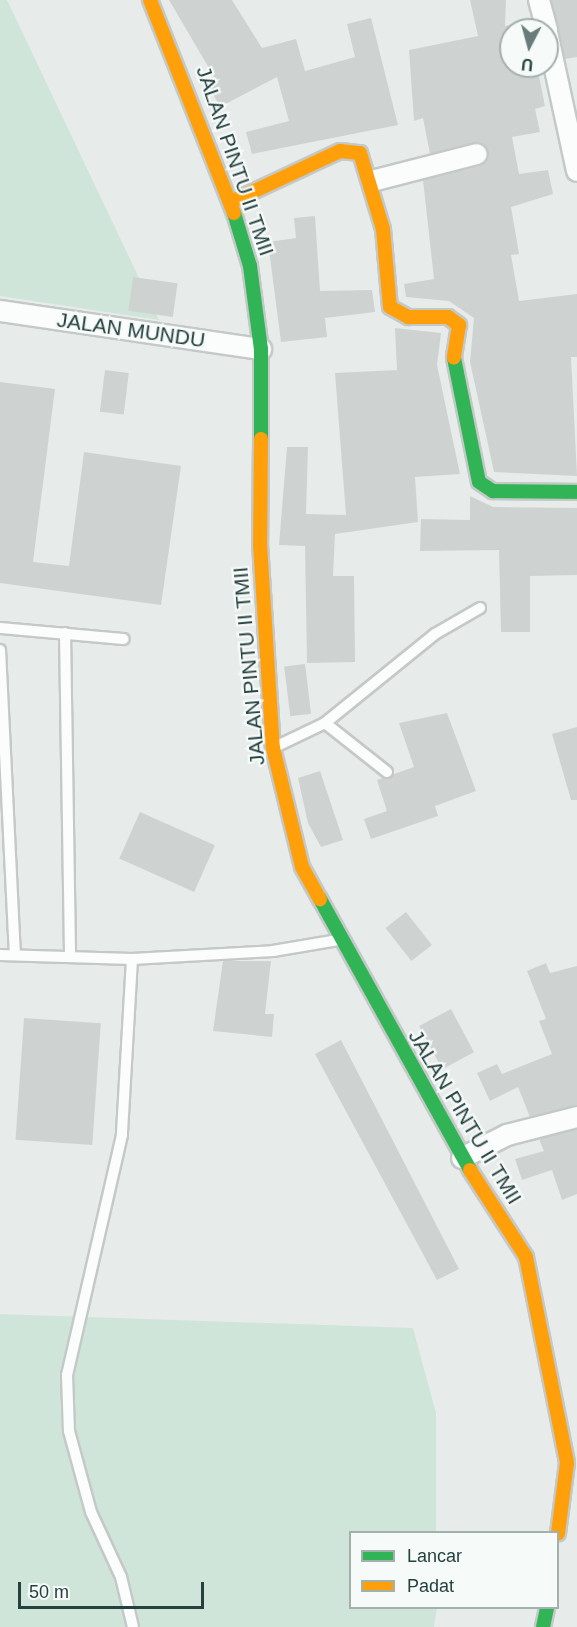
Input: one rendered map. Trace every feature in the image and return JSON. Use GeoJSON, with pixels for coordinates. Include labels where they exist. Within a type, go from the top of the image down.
{"type":"FeatureCollection","features":[{"type":"Feature","properties":{"kind":"street","name":"JALAN PINTU II TMII"},"geometry":{"type":"LineString","coordinates":[[150,0],[231,202],[250,266],[261,350],[260,544],[273,748],[302,867],[338,940],[462,1158],[526,1257],[569,1436],[572,1467],[558,1531]]}},
{"type":"Feature","properties":{"kind":"street"},"geometry":{"type":"LineString","coordinates":[[539,0],[544,18]]}},
{"type":"Feature","properties":{"kind":"street"},"geometry":{"type":"LineString","coordinates":[[557,78],[577,171]]}},
{"type":"Feature","properties":{"kind":"street"},"geometry":{"type":"LineString","coordinates":[[231,202],[346,149],[360,153],[372,181],[390,307],[408,317],[448,317],[459,325],[453,363],[479,482],[493,491],[577,492]]}},
{"type":"Feature","properties":{"kind":"street"},"geometry":{"type":"LineString","coordinates":[[372,181],[477,154]]}},
{"type":"Feature","properties":{"kind":"street","name":"JALAN MUNDU"},"geometry":{"type":"LineString","coordinates":[[0,311],[261,350]]}},
{"type":"Feature","properties":{"kind":"street"},"geometry":{"type":"LineString","coordinates":[[462,1158],[507,1135],[577,1117]]}},
{"type":"Feature","properties":{"kind":"street"},"geometry":{"type":"LineString","coordinates":[[543,1627],[547,1609]]}},
{"type":"Feature","properties":{"kind":"lane"},"geometry":{"type":"LineString","coordinates":[[273,748],[324,723],[435,634],[480,608]]}},
{"type":"Feature","properties":{"kind":"lane"},"geometry":{"type":"LineString","coordinates":[[0,628],[124,639]]}},
{"type":"Feature","properties":{"kind":"lane"},"geometry":{"type":"LineString","coordinates":[[65,633],[70,957]]}},
{"type":"Feature","properties":{"kind":"lane"},"geometry":{"type":"LineString","coordinates":[[0,650],[15,955]]}},
{"type":"Feature","properties":{"kind":"lane"},"geometry":{"type":"LineString","coordinates":[[324,723],[387,772]]}},
{"type":"Feature","properties":{"kind":"lane"},"geometry":{"type":"LineString","coordinates":[[0,955],[132,959],[273,951],[338,940]]}},
{"type":"Feature","properties":{"kind":"lane"},"geometry":{"type":"LineString","coordinates":[[132,959],[122,1135],[67,1375],[69,1431],[91,1512],[121,1577],[133,1627]]}},
{"type":"Feature","properties":{"kind":"green space"},"geometry":{"type":"Polygon","coordinates":[[[0,0],[7,0],[159,320],[0,296],[0,0]]]}},
{"type":"Feature","properties":{"kind":"green space"},"geometry":{"type":"Polygon","coordinates":[[[0,1314],[413,1328],[436,1413],[436,1531],[349,1531],[349,1609],[437,1609],[434,1627],[0,1627],[0,1314]]]}},
{"type":"Feature","properties":{"kind":"building"},"geometry":{"type":"Polygon","coordinates":[[[169,0],[232,0],[262,48],[296,39],[305,71],[355,57],[347,24],[371,18],[398,125],[252,154],[246,132],[289,121],[277,77],[220,107],[208,85],[216,80],[169,0]]]}},
{"type":"Feature","properties":{"kind":"building"},"geometry":{"type":"Polygon","coordinates":[[[470,0],[506,0],[505,18],[499,18],[499,78],[539,78],[545,106],[535,109],[540,132],[512,137],[519,174],[548,170],[553,194],[511,207],[519,254],[511,255],[519,301],[577,294],[577,357],[571,357],[577,476],[494,472],[470,362],[474,318],[449,301],[406,297],[404,284],[434,279],[423,180],[480,166],[489,157],[480,142],[430,154],[423,118],[414,121],[409,50],[478,36],[470,0]]]}},
{"type":"Feature","properties":{"kind":"building"},"geometry":{"type":"Polygon","coordinates":[[[551,0],[577,0],[577,57],[565,59],[559,34],[559,18],[555,18],[551,0]]]}},
{"type":"Feature","properties":{"kind":"building"},"geometry":{"type":"Polygon","coordinates":[[[315,216],[320,291],[372,290],[375,312],[325,318],[327,337],[281,342],[268,242],[296,238],[294,218],[315,216]]]}},
{"type":"Feature","properties":{"kind":"building"},"geometry":{"type":"Polygon","coordinates":[[[133,277],[178,283],[173,317],[128,311],[133,277]]]}},
{"type":"Feature","properties":{"kind":"building"},"geometry":{"type":"Polygon","coordinates":[[[395,328],[441,333],[437,365],[460,474],[415,477],[418,522],[335,534],[333,576],[354,576],[355,662],[307,663],[305,546],[279,545],[287,447],[308,447],[306,514],[346,515],[335,373],[397,370],[395,328]]]}},
{"type":"Feature","properties":{"kind":"building"},"geometry":{"type":"Polygon","coordinates":[[[105,370],[129,373],[124,415],[100,412],[105,370]]]}},
{"type":"Feature","properties":{"kind":"building"},"geometry":{"type":"Polygon","coordinates":[[[0,382],[55,389],[33,562],[69,566],[84,452],[181,466],[161,605],[0,583],[0,382]]]}},
{"type":"Feature","properties":{"kind":"building"},"geometry":{"type":"Polygon","coordinates":[[[470,496],[493,507],[577,508],[577,575],[530,576],[530,632],[501,632],[499,550],[420,551],[421,519],[470,520],[470,496]]]}},
{"type":"Feature","properties":{"kind":"building"},"geometry":{"type":"Polygon","coordinates":[[[305,664],[311,714],[290,716],[284,667],[305,664]]]}},
{"type":"Feature","properties":{"kind":"building"},"geometry":{"type":"Polygon","coordinates":[[[447,713],[476,791],[435,806],[438,816],[371,839],[364,819],[387,811],[377,780],[414,767],[399,723],[447,713]]]}},
{"type":"Feature","properties":{"kind":"building"},"geometry":{"type":"Polygon","coordinates":[[[577,727],[577,800],[571,800],[552,734],[577,727]]]}},
{"type":"Feature","properties":{"kind":"building"},"geometry":{"type":"Polygon","coordinates":[[[320,771],[343,840],[321,847],[308,823],[298,778],[320,771]]]}},
{"type":"Feature","properties":{"kind":"building"},"geometry":{"type":"Polygon","coordinates":[[[140,812],[215,845],[194,892],[119,859],[140,812]]]}},
{"type":"Feature","properties":{"kind":"building"},"geometry":{"type":"Polygon","coordinates":[[[406,912],[432,945],[411,961],[386,928],[406,912]]]}},
{"type":"Feature","properties":{"kind":"building"},"geometry":{"type":"Polygon","coordinates":[[[223,961],[271,961],[265,1014],[274,1014],[272,1037],[213,1031],[223,961]]]}},
{"type":"Feature","properties":{"kind":"building"},"geometry":{"type":"Polygon","coordinates":[[[546,963],[550,973],[577,966],[577,1105],[530,1117],[518,1087],[490,1101],[477,1073],[497,1064],[502,1074],[552,1054],[539,1021],[546,1019],[527,971],[546,963]]]}},
{"type":"Feature","properties":{"kind":"building"},"geometry":{"type":"Polygon","coordinates":[[[451,1009],[474,1052],[442,1069],[419,1026],[451,1009]]]}},
{"type":"Feature","properties":{"kind":"building"},"geometry":{"type":"Polygon","coordinates":[[[24,1018],[101,1023],[92,1145],[15,1140],[24,1018]]]}},
{"type":"Feature","properties":{"kind":"building"},"geometry":{"type":"Polygon","coordinates":[[[341,1040],[459,1269],[437,1280],[315,1054],[341,1040]]]}},
{"type":"Feature","properties":{"kind":"building"},"geometry":{"type":"Polygon","coordinates":[[[577,1129],[577,1194],[562,1200],[552,1170],[522,1180],[515,1159],[544,1151],[539,1139],[577,1129]]]}},
{"type":"Feature","properties":{"kind":"traffic: fast"},"geometry":{"type":"LineString","coordinates":[[234,213],[250,266],[261,349],[261,439]]}},
{"type":"Feature","properties":{"kind":"traffic: fast"},"geometry":{"type":"LineString","coordinates":[[454,358],[479,482],[493,491],[577,492]]}},
{"type":"Feature","properties":{"kind":"traffic: fast"},"geometry":{"type":"LineString","coordinates":[[320,899],[470,1170]]}},
{"type":"Feature","properties":{"kind":"traffic: fast"},"geometry":{"type":"LineString","coordinates":[[543,1627],[547,1609]]}},
{"type":"Feature","properties":{"kind":"traffic: slow"},"geometry":{"type":"LineString","coordinates":[[150,0],[234,213]]}},
{"type":"Feature","properties":{"kind":"traffic: slow"},"geometry":{"type":"LineString","coordinates":[[231,202],[340,151],[360,153],[383,229],[390,307],[408,317],[448,317],[459,325],[454,358]]}},
{"type":"Feature","properties":{"kind":"traffic: slow"},"geometry":{"type":"LineString","coordinates":[[261,439],[260,544],[273,748],[302,867],[320,899]]}},
{"type":"Feature","properties":{"kind":"traffic: slow"},"geometry":{"type":"LineString","coordinates":[[470,1170],[526,1257],[567,1463],[558,1531]]}}]}
